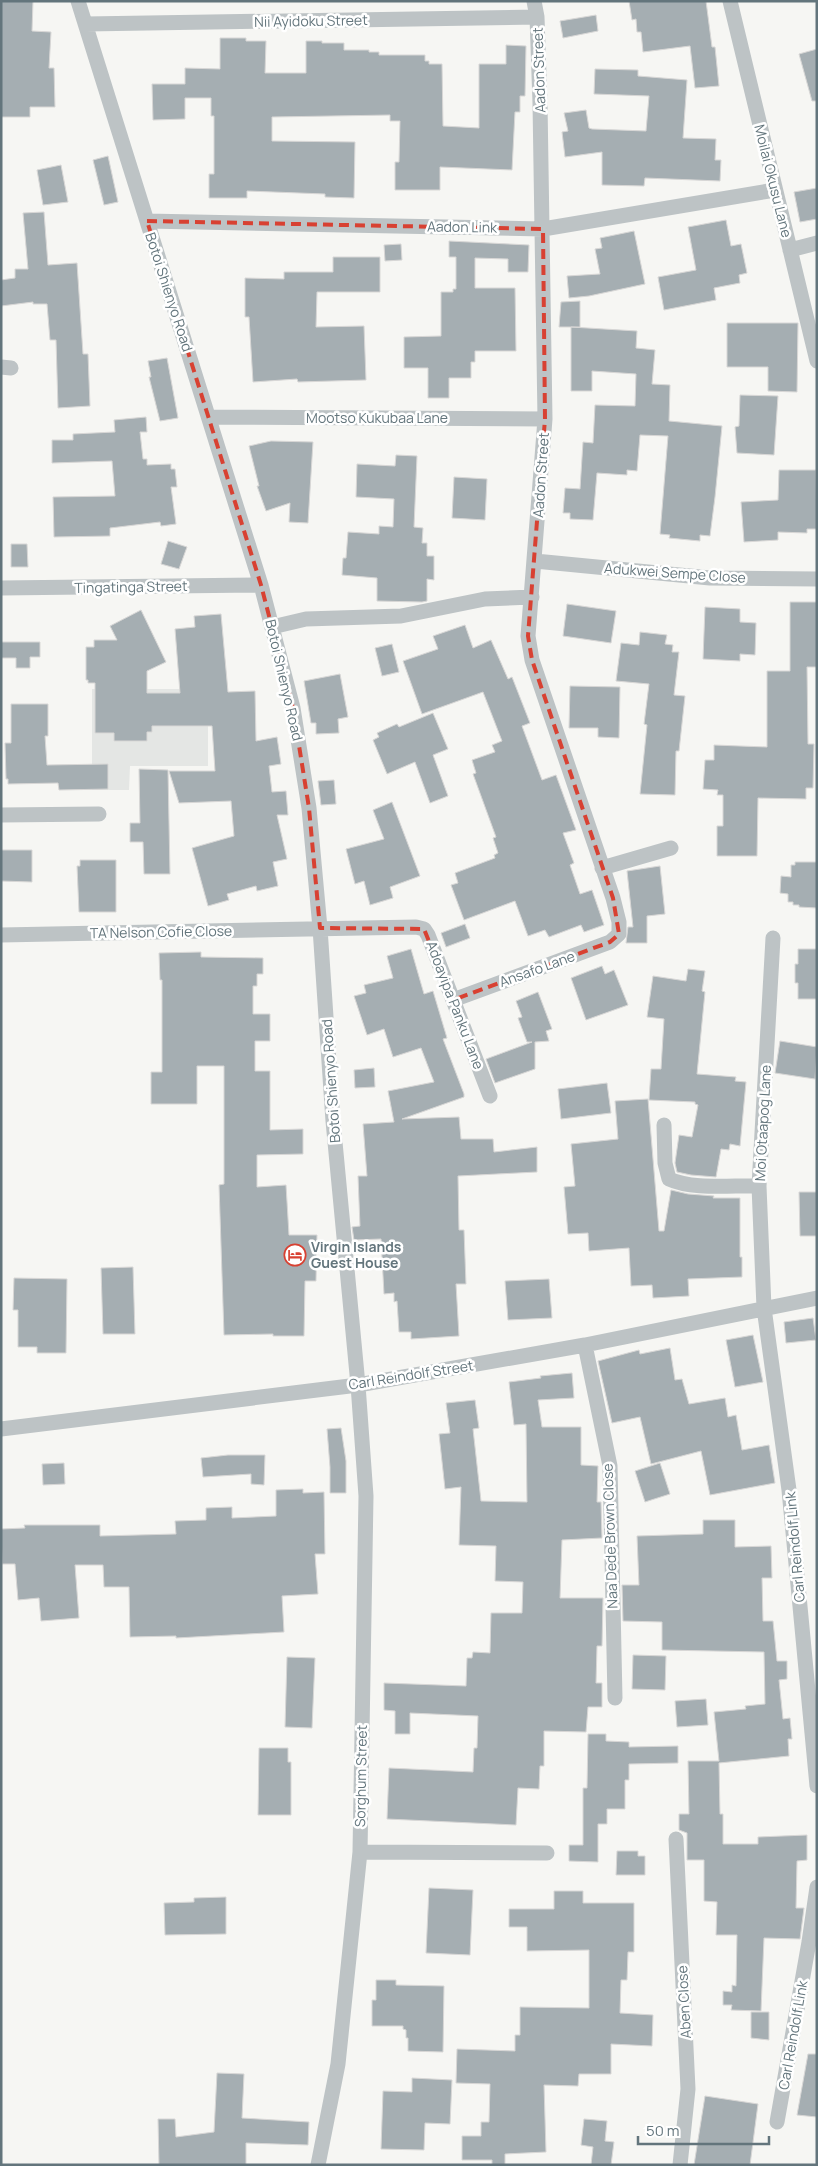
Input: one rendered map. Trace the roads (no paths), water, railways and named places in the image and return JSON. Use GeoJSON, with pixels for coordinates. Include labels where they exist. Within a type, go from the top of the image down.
{"type":"FeatureCollection","features":[{"type":"Feature","properties":{"kind":"street","name":"Botoi Shienyo Road"},"geometry":{"type":"LineString","coordinates":[[78,1],[261,585],[293,708],[309,808],[320,928],[333,1121],[358,1384]]}},
{"type":"Feature","properties":{"kind":"street","name":"Aadon Street"},"geometry":{"type":"LineString","coordinates":[[534,1],[537,17],[543,229],[545,419],[528,636],[532,660],[619,922],[618,934]]}},
{"type":"Feature","properties":{"kind":"street","name":"Moilai Okusu Lane"},"geometry":{"type":"LineString","coordinates":[[730,1],[817,361]]}},
{"type":"Feature","properties":{"kind":"street","name":"Nii Ayidoku Street"},"geometry":{"type":"LineString","coordinates":[[86,24],[537,17]]}},
{"type":"Feature","properties":{"kind":"street","name":"Aadon Link"},"geometry":{"type":"LineString","coordinates":[[147,221],[543,229],[775,190]]}},
{"type":"Feature","properties":{"kind":"street"},"geometry":{"type":"LineString","coordinates":[[790,250],[817,243]]}},
{"type":"Feature","properties":{"kind":"street","name":"Mootso Kukubaa Lane"},"geometry":{"type":"LineString","coordinates":[[209,417],[545,419]]}},
{"type":"Feature","properties":{"kind":"street","name":"Adukwei Sempe Close"},"geometry":{"type":"LineString","coordinates":[[534,561],[710,578],[817,579]]}},
{"type":"Feature","properties":{"kind":"street","name":"Tingatinga Street"},"geometry":{"type":"LineString","coordinates":[[1,588],[261,585]]}},
{"type":"Feature","properties":{"kind":"street"},"geometry":{"type":"LineString","coordinates":[[272,627],[306,619],[401,616],[485,599],[532,597]]}},
{"type":"Feature","properties":{"kind":"street"},"geometry":{"type":"LineString","coordinates":[[1,814],[99,814]]}},
{"type":"Feature","properties":{"kind":"street"},"geometry":{"type":"LineString","coordinates":[[602,868],[671,848]]}},
{"type":"Feature","properties":{"kind":"street","name":"Adoayipa Panku Lane"},"geometry":{"type":"LineString","coordinates":[[320,928],[416,927],[424,929],[490,1096]]}},
{"type":"Feature","properties":{"kind":"street","name":"TA Nelson Cofie Close"},"geometry":{"type":"LineString","coordinates":[[1,935],[320,928]]}},
{"type":"Feature","properties":{"kind":"street","name":"Ansafo Lane"},"geometry":{"type":"LineString","coordinates":[[453,1000],[610,942],[618,934]]}},
{"type":"Feature","properties":{"kind":"street","name":"Moi Otaapog Lane"},"geometry":{"type":"LineString","coordinates":[[764,1308],[759,1186],[773,938]]}},
{"type":"Feature","properties":{"kind":"street"},"geometry":{"type":"LineString","coordinates":[[664,1125],[665,1163],[669,1179],[677,1183],[689,1184],[759,1186]]}},
{"type":"Feature","properties":{"kind":"street","name":"Carl Reindolf Street"},"geometry":{"type":"LineString","coordinates":[[1,1428],[358,1384],[585,1345],[817,1298]]}},
{"type":"Feature","properties":{"kind":"street","name":"Carl Reindolf Link"},"geometry":{"type":"LineString","coordinates":[[764,1308],[790,1490],[817,1786]]}},
{"type":"Feature","properties":{"kind":"street","name":"Naa Dede Brown Close"},"geometry":{"type":"LineString","coordinates":[[585,1345],[610,1466],[615,1698]]}},
{"type":"Feature","properties":{"kind":"street","name":"Sorghum Street"},"geometry":{"type":"LineString","coordinates":[[318,2165],[338,2064],[360,1852],[366,1496],[358,1384]]}},
{"type":"Feature","properties":{"kind":"street","name":"Aben Close"},"geometry":{"type":"LineString","coordinates":[[676,1839],[688,2089],[680,2165]]}},
{"type":"Feature","properties":{"kind":"street"},"geometry":{"type":"LineString","coordinates":[[360,1852],[547,1853]]}},
{"type":"Feature","properties":{"kind":"street","name":"Carl Reindolf Link"},"geometry":{"type":"LineString","coordinates":[[777,2122],[817,1887]]}},
{"type":"Feature","properties":{"kind":"place","name":"Virgin Islands Guest House"},"geometry":{"type":"Point","coordinates":[295,1255]}}]}
